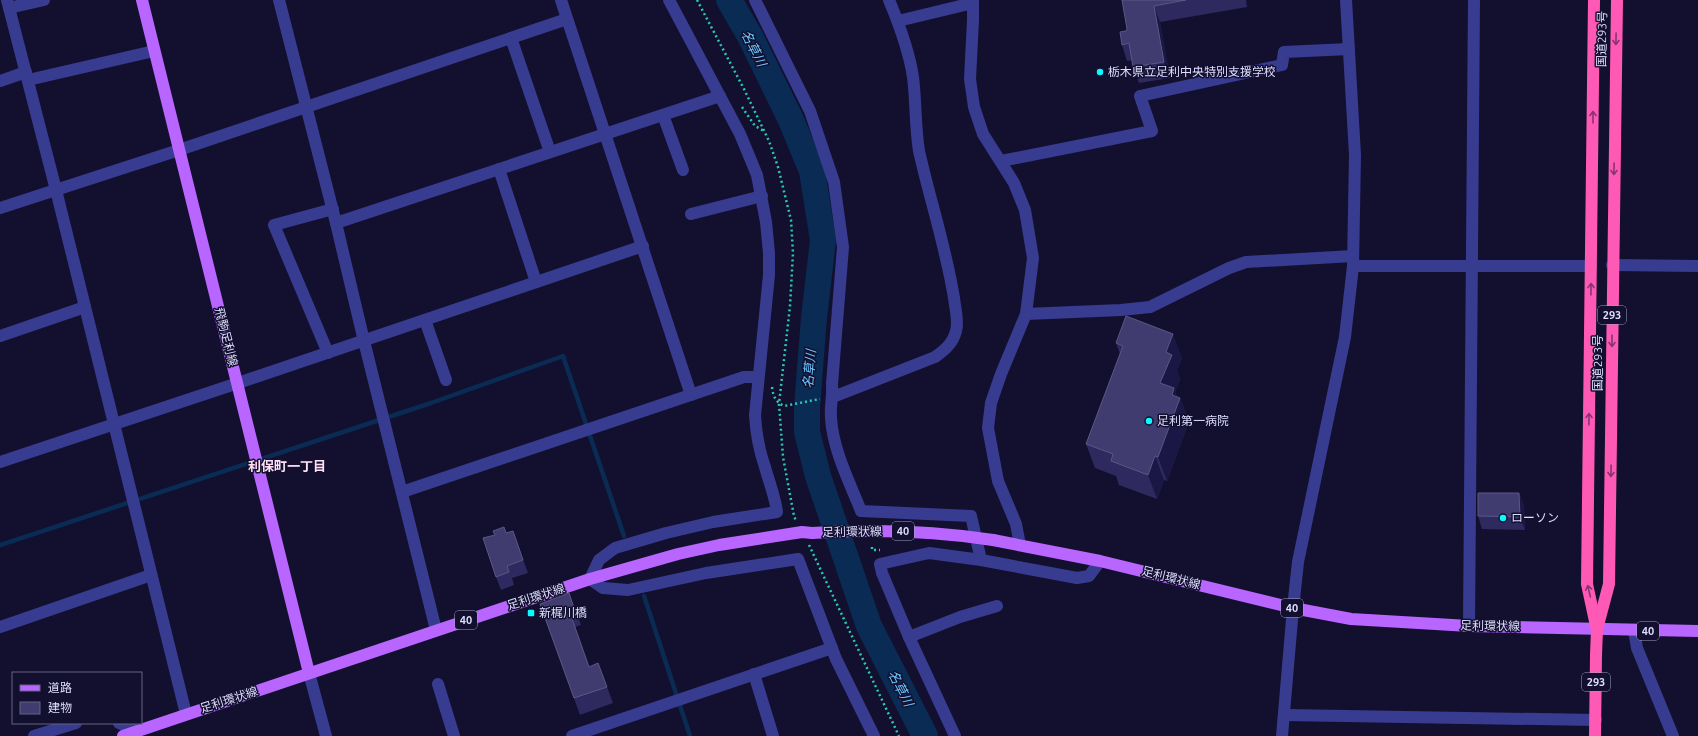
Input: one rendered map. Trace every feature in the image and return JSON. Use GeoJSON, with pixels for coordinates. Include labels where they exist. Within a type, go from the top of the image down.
{"type":"FeatureCollection","features":[{"type":"Feature","properties":{"kind":"highway","name":"国道293号"},"geometry":{"type":"LineString","coordinates":[[1594,0],[1587,584],[1597,629]]}},
{"type":"Feature","properties":{"kind":"highway","name":"国道293号"},"geometry":{"type":"LineString","coordinates":[[1596,736],[1597,629],[1609,584],[1612,265],[1617,0]]}},
{"type":"Feature","properties":{"kind":"main road","name":"飛駒足利線"},"geometry":{"type":"LineString","coordinates":[[142,0],[309,674]]}},
{"type":"Feature","properties":{"kind":"main road","name":"足利環状線"},"geometry":{"type":"LineString","coordinates":[[123,736],[136,734],[186,714],[590,579],[649,562],[719,545],[802,532],[810,538],[851,531],[916,532],[993,540],[1100,561],[1293,608],[1351,619],[1469,626],[1634,631],[1698,631]]}},
{"type":"Feature","properties":{"kind":"street"},"geometry":{"type":"LineString","coordinates":[[44,0],[8,4],[56,190],[186,714]]}},
{"type":"Feature","properties":{"kind":"street"},"geometry":{"type":"LineString","coordinates":[[279,0],[333,209],[364,341],[436,630]]}},
{"type":"Feature","properties":{"kind":"street"},"geometry":{"type":"LineString","coordinates":[[561,0],[691,395]]}},
{"type":"Feature","properties":{"kind":"street"},"geometry":{"type":"LineString","coordinates":[[669,0],[740,134],[750,157],[762,196],[769,253],[769,275],[754,416],[764,466],[775,498],[777,512],[706,524],[666,533],[615,548],[599,560],[590,579],[603,588],[628,590],[706,573],[798,559],[832,648],[874,736]]}},
{"type":"Feature","properties":{"kind":"street"},"geometry":{"type":"LineString","coordinates":[[755,0],[810,111],[834,182],[842,247],[830,398],[831,419],[837,449],[861,511],[971,516],[981,560]]}},
{"type":"Feature","properties":{"kind":"street"},"geometry":{"type":"LineString","coordinates":[[830,398],[935,357],[944,351],[952,342],[957,330],[950,272],[926,184],[918,145],[912,75],[898,21],[889,0]]}},
{"type":"Feature","properties":{"kind":"street"},"geometry":{"type":"LineString","coordinates":[[1282,736],[1298,562],[1345,337],[1353,261],[1355,155],[1346,0]]}},
{"type":"Feature","properties":{"kind":"street"},"geometry":{"type":"LineString","coordinates":[[1469,626],[1474,0]]}},
{"type":"Feature","properties":{"kind":"street"},"geometry":{"type":"LineString","coordinates":[[898,21],[973,1],[974,20],[970,79],[974,107],[983,134],[1014,183],[1025,210],[1033,258],[1026,314],[1000,374],[992,403],[988,428],[998,481],[1016,524],[1020,545]]}},
{"type":"Feature","properties":{"kind":"street"},"geometry":{"type":"LineString","coordinates":[[0,208],[179,150],[567,19]]}},
{"type":"Feature","properties":{"kind":"street"},"geometry":{"type":"LineString","coordinates":[[511,38],[550,152]]}},
{"type":"Feature","properties":{"kind":"street"},"geometry":{"type":"LineString","coordinates":[[1001,161],[1152,131],[1140,96],[1282,65],[1284,52],[1349,49]]}},
{"type":"Feature","properties":{"kind":"street"},"geometry":{"type":"LineString","coordinates":[[0,81],[154,52]]}},
{"type":"Feature","properties":{"kind":"street"},"geometry":{"type":"LineString","coordinates":[[336,223],[720,96]]}},
{"type":"Feature","properties":{"kind":"street"},"geometry":{"type":"LineString","coordinates":[[663,115],[682,170]]}},
{"type":"Feature","properties":{"kind":"street"},"geometry":{"type":"LineString","coordinates":[[499,169],[536,282]]}},
{"type":"Feature","properties":{"kind":"street"},"geometry":{"type":"LineString","coordinates":[[691,214],[762,196]]}},
{"type":"Feature","properties":{"kind":"street"},"geometry":{"type":"LineString","coordinates":[[328,353],[274,226],[333,209]]}},
{"type":"Feature","properties":{"kind":"street"},"geometry":{"type":"LineString","coordinates":[[0,462],[364,341],[643,246]]}},
{"type":"Feature","properties":{"kind":"street"},"geometry":{"type":"LineString","coordinates":[[1026,314],[1121,310],[1150,307],[1229,268],[1246,262],[1353,261],[1471,265],[1591,266]]}},
{"type":"Feature","properties":{"kind":"street"},"geometry":{"type":"LineString","coordinates":[[1612,265],[1698,266]]}},
{"type":"Feature","properties":{"kind":"street"},"geometry":{"type":"LineString","coordinates":[[0,336],[85,308]]}},
{"type":"Feature","properties":{"kind":"street"},"geometry":{"type":"LineString","coordinates":[[425,320],[446,380]]}},
{"type":"Feature","properties":{"kind":"street"},"geometry":{"type":"LineString","coordinates":[[402,492],[744,377],[758,377]]}},
{"type":"Feature","properties":{"kind":"street"},"geometry":{"type":"LineString","coordinates":[[955,736],[909,637],[882,573],[880,564],[929,553],[981,560],[1077,578],[1089,576],[1100,561]]}},
{"type":"Feature","properties":{"kind":"street"},"geometry":{"type":"LineString","coordinates":[[0,627],[151,575]]}},
{"type":"Feature","properties":{"kind":"street"},"geometry":{"type":"LineString","coordinates":[[909,637],[997,606]]}},
{"type":"Feature","properties":{"kind":"street"},"geometry":{"type":"LineString","coordinates":[[1634,631],[1637,648],[1673,736]]}},
{"type":"Feature","properties":{"kind":"street"},"geometry":{"type":"LineString","coordinates":[[572,736],[605,731],[754,674],[832,648]]}},
{"type":"Feature","properties":{"kind":"street"},"geometry":{"type":"LineString","coordinates":[[309,674],[326,736]]}},
{"type":"Feature","properties":{"kind":"street"},"geometry":{"type":"LineString","coordinates":[[754,674],[773,736]]}},
{"type":"Feature","properties":{"kind":"street"},"geometry":{"type":"LineString","coordinates":[[438,684],[454,736]]}},
{"type":"Feature","properties":{"kind":"street"},"geometry":{"type":"LineString","coordinates":[[1284,715],[1596,720]]}},
{"type":"Feature","properties":{"kind":"street"},"geometry":{"type":"LineString","coordinates":[[34,736],[73,724]]}},
{"type":"Feature","properties":{"kind":"street"},"geometry":{"type":"LineString","coordinates":[[121,724],[136,734]]}},
{"type":"Feature","properties":{"kind":"path"},"geometry":{"type":"LineString","coordinates":[[779,404],[784,406],[830,398]]}},
{"type":"Feature","properties":{"kind":"path"},"geometry":{"type":"LineString","coordinates":[[810,538],[899,736]]}},
{"type":"Feature","properties":{"kind":"building"},"geometry":{"type":"Polygon","coordinates":[[[1122,0],[1186,0],[1154,6],[1164,62],[1133,67],[1129,43],[1122,45],[1120,32],[1126,31],[1127,29],[1122,0]]]}},
{"type":"Feature","properties":{"kind":"building","name":"足利第一病院"},"geometry":{"type":"Polygon","coordinates":[[[1126,316],[1173,334],[1166,352],[1172,355],[1160,383],[1174,388],[1172,395],[1180,398],[1158,457],[1155,456],[1148,475],[1111,461],[1113,454],[1086,444],[1123,346],[1116,343],[1126,316]]]}},
{"type":"Feature","properties":{"kind":"building"},"geometry":{"type":"Polygon","coordinates":[[[1478,493],[1519,493],[1520,517],[1478,516],[1478,493]]]}},
{"type":"Feature","properties":{"kind":"building"},"geometry":{"type":"Polygon","coordinates":[[[504,527],[506,533],[513,531],[523,560],[507,566],[509,572],[496,577],[483,538],[495,535],[493,531],[504,527]]]}},
{"type":"Feature","properties":{"kind":"building"},"geometry":{"type":"Polygon","coordinates":[[[569,593],[574,608],[569,610],[589,667],[598,663],[607,687],[574,698],[540,604],[569,593]]]}},
{"type":"Feature","properties":{"kind":"waterway","name":"名草川"},"geometry":{"type":"LineString","coordinates":[[729,0],[750,36],[791,120],[812,171],[823,240],[814,318],[807,407],[807,432],[818,476],[869,626],[925,736]]}},
{"type":"Feature","properties":{"kind":"waterway"},"geometry":{"type":"LineString","coordinates":[[0,545],[431,403],[563,356],[624,536]]}},
{"type":"Feature","properties":{"kind":"waterway"},"geometry":{"type":"LineString","coordinates":[[644,596],[690,736]]}},
{"type":"Feature","properties":{"kind":"place","name":"栃木県立足利中央特別支援学校"},"geometry":{"type":"Point","coordinates":[1100,72]}},
{"type":"Feature","properties":{"kind":"place","name":"足利第一病院"},"geometry":{"type":"Point","coordinates":[1149,421]}},
{"type":"Feature","properties":{"kind":"place","name":"ローソン"},"geometry":{"type":"Point","coordinates":[1503,518]}},
{"type":"Feature","properties":{"kind":"place","name":"新梶川橋"},"geometry":{"type":"Point","coordinates":[531,613]}},
{"type":"Feature","properties":{"kind":"district","name":"利保町一丁目"},"geometry":{"type":"Point","coordinates":[287,466]}}]}
